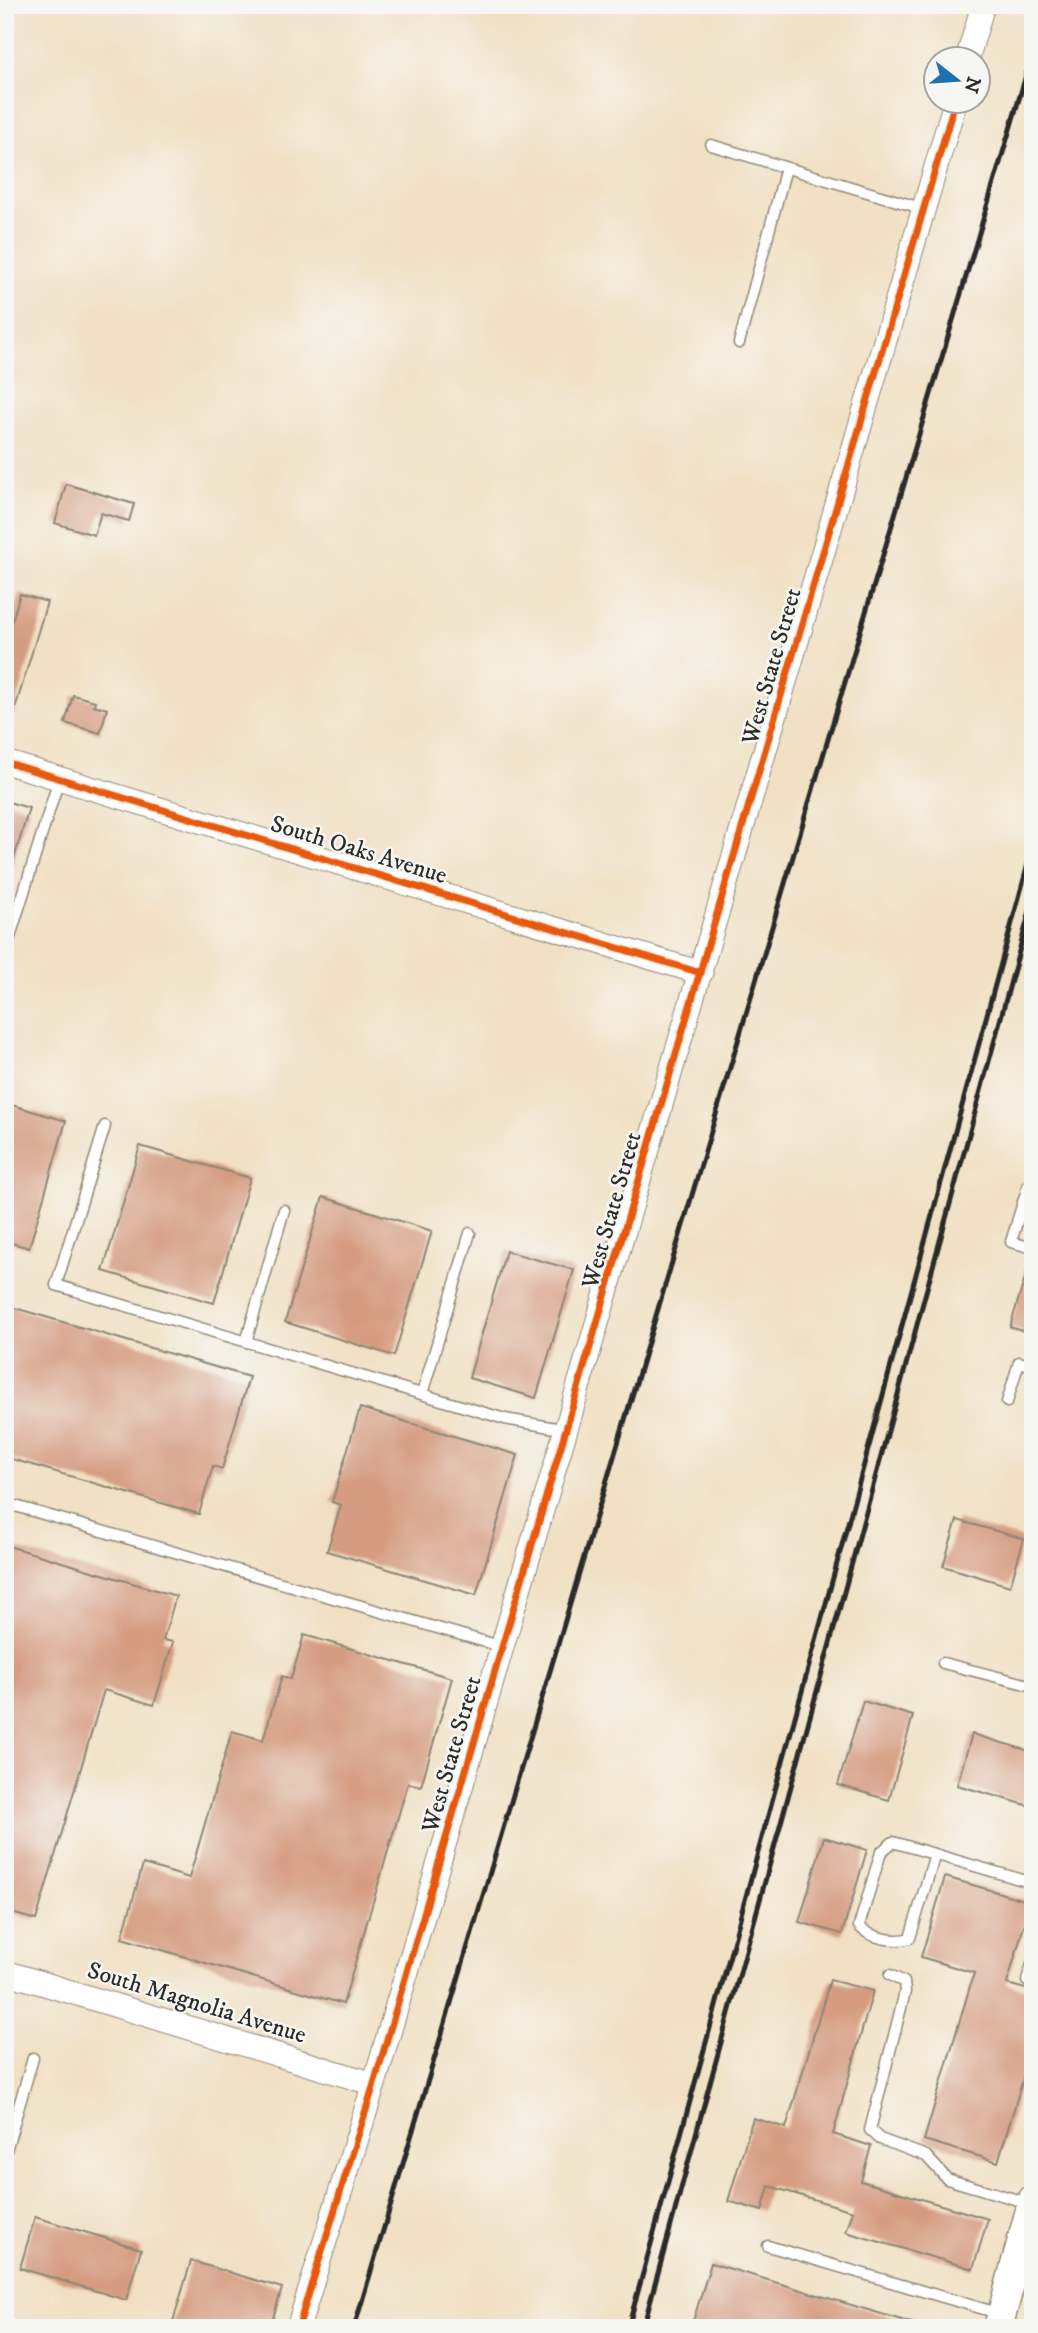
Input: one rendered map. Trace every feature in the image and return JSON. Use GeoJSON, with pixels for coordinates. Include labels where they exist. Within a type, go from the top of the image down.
{"type":"FeatureCollection","features":[{"type":"Feature","properties":{"kind":"street"},"geometry":{"type":"LineString","coordinates":[[971,46],[983,5]]}},
{"type":"Feature","properties":{"kind":"street","name":"West State Street"},"geometry":{"type":"LineString","coordinates":[[298,2328],[374,2084],[503,1647],[951,116]]}},
{"type":"Feature","properties":{"kind":"street","name":"South Oaks Avenue"},"geometry":{"type":"LineString","coordinates":[[5,762],[701,973]]}},
{"type":"Feature","properties":{"kind":"street","name":"South Magnolia Avenue"},"geometry":{"type":"LineString","coordinates":[[5,1972],[374,2084]]}},
{"type":"Feature","properties":{"kind":"street"},"geometry":{"type":"LineString","coordinates":[[1000,2321],[1032,2201]]}},
{"type":"Feature","properties":{"kind":"lane"},"geometry":{"type":"LineString","coordinates":[[711,145],[924,209]]}},
{"type":"Feature","properties":{"kind":"lane"},"geometry":{"type":"LineString","coordinates":[[739,343],[786,168]]}},
{"type":"Feature","properties":{"kind":"lane"},"geometry":{"type":"LineString","coordinates":[[5,953],[59,779]]}},
{"type":"Feature","properties":{"kind":"lane"},"geometry":{"type":"LineString","coordinates":[[105,1126],[56,1285],[505,1419],[567,1430]]}},
{"type":"Feature","properties":{"kind":"lane"},"geometry":{"type":"LineString","coordinates":[[1028,1186],[1011,1242],[1033,1248]]}},
{"type":"Feature","properties":{"kind":"lane"},"geometry":{"type":"LineString","coordinates":[[246,1342],[284,1210]]}},
{"type":"Feature","properties":{"kind":"lane"},"geometry":{"type":"LineString","coordinates":[[422,1394],[470,1233]]}},
{"type":"Feature","properties":{"kind":"lane"},"geometry":{"type":"LineString","coordinates":[[1007,1402],[1019,1362],[1033,1367]]}},
{"type":"Feature","properties":{"kind":"lane"},"geometry":{"type":"LineString","coordinates":[[5,1503],[503,1647]]}},
{"type":"Feature","properties":{"kind":"lane"},"geometry":{"type":"LineString","coordinates":[[943,1663],[1033,1686]]}},
{"type":"Feature","properties":{"kind":"lane"},"geometry":{"type":"LineString","coordinates":[[935,1854],[910,1938],[900,1942],[864,1931],[859,1926],[886,1845],[893,1842],[935,1854],[1033,1883]]}},
{"type":"Feature","properties":{"kind":"lane"},"geometry":{"type":"LineString","coordinates":[[1027,1981],[1033,1961]]}},
{"type":"Feature","properties":{"kind":"lane"},"geometry":{"type":"LineString","coordinates":[[890,1975],[904,1982],[905,1992],[870,2130],[880,2139],[926,2156],[947,2179],[1032,2201]]}},
{"type":"Feature","properties":{"kind":"lane"},"geometry":{"type":"LineString","coordinates":[[5,2154],[33,2058]]}},
{"type":"Feature","properties":{"kind":"lane"},"geometry":{"type":"LineString","coordinates":[[768,2246],[1000,2321]]}},
{"type":"Feature","properties":{"kind":"building"},"geometry":{"type":"Polygon","coordinates":[[[66,484],[134,504],[129,521],[101,513],[94,535],[55,523],[66,484]]]}},
{"type":"Feature","properties":{"kind":"building"},"geometry":{"type":"Polygon","coordinates":[[[20,594],[47,602],[9,729],[5,729],[5,645],[20,594]]]}},
{"type":"Feature","properties":{"kind":"building"},"geometry":{"type":"Polygon","coordinates":[[[73,695],[95,701],[94,705],[107,709],[100,733],[65,723],[73,695]]]}},
{"type":"Feature","properties":{"kind":"building"},"geometry":{"type":"Polygon","coordinates":[[[5,801],[29,808],[9,876],[5,875],[5,801]]]}},
{"type":"Feature","properties":{"kind":"building"},"geometry":{"type":"Polygon","coordinates":[[[5,1103],[66,1121],[29,1248],[5,1241],[5,1103]]]}},
{"type":"Feature","properties":{"kind":"building"},"geometry":{"type":"Polygon","coordinates":[[[140,1146],[250,1178],[214,1303],[103,1271],[140,1146]]]}},
{"type":"Feature","properties":{"kind":"building"},"geometry":{"type":"Polygon","coordinates":[[[323,1197],[432,1231],[394,1356],[285,1322],[323,1197]]]}},
{"type":"Feature","properties":{"kind":"building"},"geometry":{"type":"Polygon","coordinates":[[[506,1251],[574,1270],[536,1398],[469,1378],[506,1251]]]}},
{"type":"Feature","properties":{"kind":"building"},"geometry":{"type":"Polygon","coordinates":[[[1029,1265],[1033,1266],[1033,1334],[1010,1327],[1029,1265]]]}},
{"type":"Feature","properties":{"kind":"building"},"geometry":{"type":"Polygon","coordinates":[[[5,1305],[249,1377],[222,1469],[213,1466],[199,1514],[5,1457],[5,1305]]]}},
{"type":"Feature","properties":{"kind":"building"},"geometry":{"type":"Polygon","coordinates":[[[360,1408],[518,1455],[476,1595],[327,1551],[341,1505],[332,1502],[360,1408]]]}},
{"type":"Feature","properties":{"kind":"building"},"geometry":{"type":"Polygon","coordinates":[[[957,1520],[1024,1539],[1010,1586],[943,1566],[957,1520]]]}},
{"type":"Feature","properties":{"kind":"building"},"geometry":{"type":"Polygon","coordinates":[[[5,1545],[176,1596],[163,1640],[173,1642],[154,1705],[104,1690],[36,1920],[5,1911],[5,1545]]]}},
{"type":"Feature","properties":{"kind":"building"},"geometry":{"type":"Polygon","coordinates":[[[304,1635],[452,1678],[421,1786],[408,1783],[343,2004],[122,1938],[143,1864],[189,1878],[232,1731],[263,1740],[282,1676],[291,1679],[304,1635]]]}},
{"type":"Feature","properties":{"kind":"building"},"geometry":{"type":"Polygon","coordinates":[[[863,1701],[913,1716],[889,1800],[838,1785],[863,1701]]]}},
{"type":"Feature","properties":{"kind":"building"},"geometry":{"type":"Polygon","coordinates":[[[972,1734],[1033,1752],[1033,1807],[957,1785],[972,1734]]]}},
{"type":"Feature","properties":{"kind":"building"},"geometry":{"type":"Polygon","coordinates":[[[824,1837],[867,1850],[842,1934],[799,1922],[824,1837]]]}},
{"type":"Feature","properties":{"kind":"building"},"geometry":{"type":"Polygon","coordinates":[[[945,1877],[1031,1902],[1007,1984],[1033,1991],[1033,2045],[998,2162],[924,2140],[974,1973],[921,1957],[945,1877]]]}},
{"type":"Feature","properties":{"kind":"building"},"geometry":{"type":"Polygon","coordinates":[[[830,1980],[873,1991],[833,2134],[871,2146],[861,2181],[988,2219],[973,2269],[846,2232],[853,2211],[769,2186],[762,2211],[728,2201],[753,2118],[786,2128],[830,1980]]]}},
{"type":"Feature","properties":{"kind":"building"},"geometry":{"type":"Polygon","coordinates":[[[35,2217],[141,2249],[126,2300],[20,2268],[35,2217]]]}},
{"type":"Feature","properties":{"kind":"building"},"geometry":{"type":"Polygon","coordinates":[[[191,2261],[282,2288],[270,2328],[171,2328],[191,2261]]]}},
{"type":"Feature","properties":{"kind":"building"},"geometry":{"type":"Polygon","coordinates":[[[711,2263],[915,2324],[915,2328],[691,2328],[711,2263]]]}},
{"type":"Feature","properties":{"kind":"railway"},"geometry":{"type":"LineString","coordinates":[[354,2328],[1033,52]]}},
{"type":"Feature","properties":{"kind":"railway"},"geometry":{"type":"LineString","coordinates":[[628,2328],[1033,846]]}},
{"type":"Feature","properties":{"kind":"railway"},"geometry":{"type":"LineString","coordinates":[[643,2328],[1033,900]]}},
{"type":"Feature","properties":{"kind":"cycle path"},"geometry":{"type":"LineString","coordinates":[[298,2328],[374,2084],[951,116]]}},
{"type":"Feature","properties":{"kind":"cycle path"},"geometry":{"type":"LineString","coordinates":[[5,762],[701,973]]}}]}
